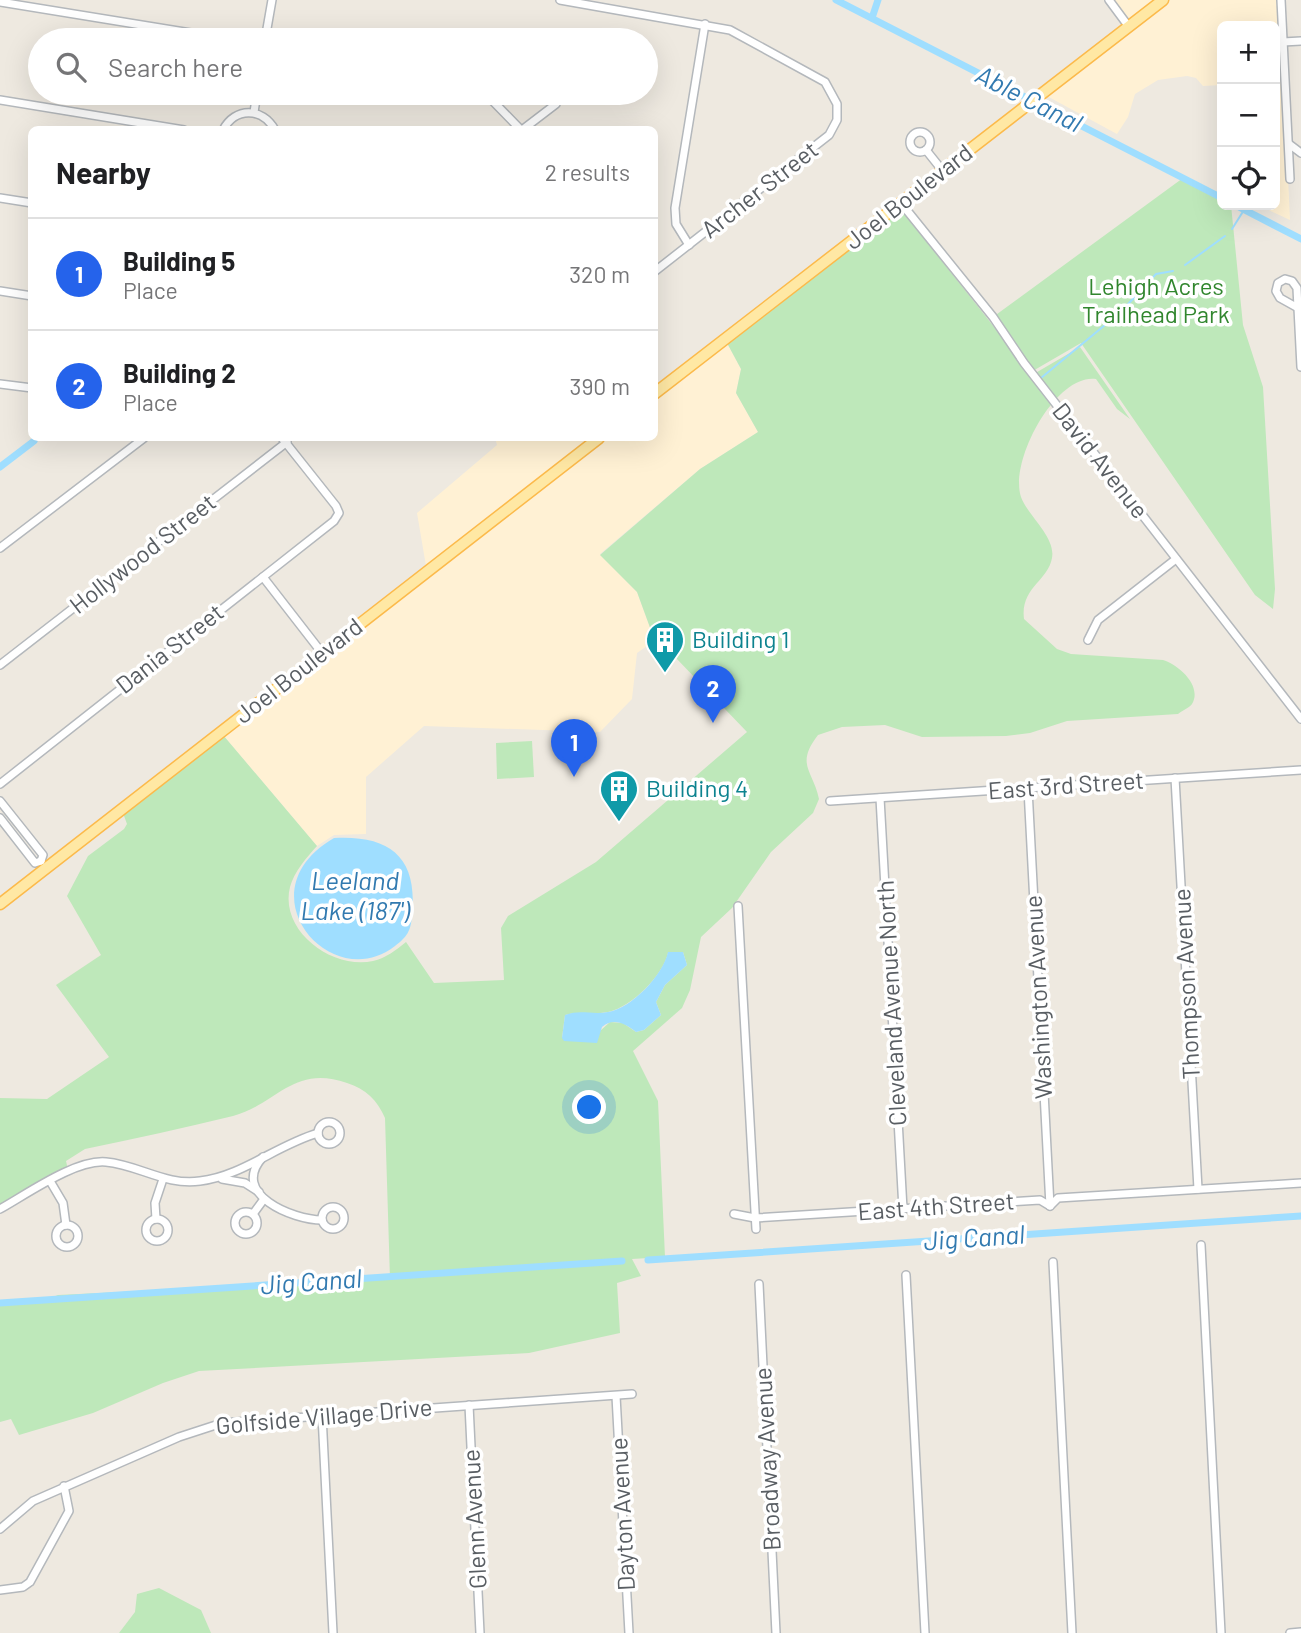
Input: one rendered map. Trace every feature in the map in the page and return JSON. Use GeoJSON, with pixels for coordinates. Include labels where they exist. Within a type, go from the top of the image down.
{"type":"FeatureCollection","features":[{"type":"Feature","properties":{"kind":"main road","name":"Joel Boulevard"},"geometry":{"type":"LineString","coordinates":[[658,391],[1163,0]]}},
{"type":"Feature","properties":{"kind":"main road","name":"Joel Boulevard"},"geometry":{"type":"LineString","coordinates":[[2,898],[595,441]]}},
{"type":"Feature","properties":{"kind":"street"},"geometry":{"type":"LineString","coordinates":[[267,28],[272,0]]}},
{"type":"Feature","properties":{"kind":"street","name":"Archer Street"},"geometry":{"type":"LineString","coordinates":[[560,0],[730,30],[818,77],[831,88],[838,112],[834,128],[822,141],[658,269]]}},
{"type":"Feature","properties":{"kind":"street"},"geometry":{"type":"LineString","coordinates":[[1109,0],[1129,27]]}},
{"type":"Feature","properties":{"kind":"street"},"geometry":{"type":"LineString","coordinates":[[1281,0],[1290,179]]}},
{"type":"Feature","properties":{"kind":"street"},"geometry":{"type":"LineString","coordinates":[[0,2],[160,28]]}},
{"type":"Feature","properties":{"kind":"street"},"geometry":{"type":"LineString","coordinates":[[689,246],[677,224],[675,208],[705,24]]}},
{"type":"Feature","properties":{"kind":"street"},"geometry":{"type":"LineString","coordinates":[[1283,42],[1301,41]]}},
{"type":"Feature","properties":{"kind":"street"},"geometry":{"type":"LineString","coordinates":[[0,100],[28,105]]}},
{"type":"Feature","properties":{"kind":"street"},"geometry":{"type":"LineString","coordinates":[[31,105],[159,126]]}},
{"type":"Feature","properties":{"kind":"street"},"geometry":{"type":"LineString","coordinates":[[254,112],[255,105]]}},
{"type":"Feature","properties":{"kind":"street"},"geometry":{"type":"LineString","coordinates":[[500,105],[518,126]]}},
{"type":"Feature","properties":{"kind":"street"},"geometry":{"type":"LineString","coordinates":[[526,126],[555,105]]}},
{"type":"Feature","properties":{"kind":"street"},"geometry":{"type":"LineString","coordinates":[[226,126],[236,115],[254,112],[269,120],[273,126]]}},
{"type":"Feature","properties":{"kind":"street"},"geometry":{"type":"LineString","coordinates":[[1289,144],[1301,153]]}},
{"type":"Feature","properties":{"kind":"street"},"geometry":{"type":"LineString","coordinates":[[926,150],[942,170]]}},
{"type":"Feature","properties":{"kind":"street"},"geometry":{"type":"LineString","coordinates":[[0,198],[28,202]]}},
{"type":"Feature","properties":{"kind":"street","name":"David Avenue"},"geometry":{"type":"LineString","coordinates":[[901,203],[993,317],[1024,363],[1301,719]]}},
{"type":"Feature","properties":{"kind":"street"},"geometry":{"type":"LineString","coordinates":[[0,290],[28,295]]}},
{"type":"Feature","properties":{"kind":"street"},"geometry":{"type":"LineString","coordinates":[[1298,309],[1301,367]]}},
{"type":"Feature","properties":{"kind":"street"},"geometry":{"type":"LineString","coordinates":[[0,384],[28,388]]}},
{"type":"Feature","properties":{"kind":"street"},"geometry":{"type":"LineString","coordinates":[[0,548],[140,441]]}},
{"type":"Feature","properties":{"kind":"street","name":"Hollywood Street"},"geometry":{"type":"LineString","coordinates":[[0,665],[283,441]]}},
{"type":"Feature","properties":{"kind":"street","name":"Dania Street"},"geometry":{"type":"LineString","coordinates":[[0,783],[334,520],[339,513],[336,506],[285,441]]}},
{"type":"Feature","properties":{"kind":"street"},"geometry":{"type":"LineString","coordinates":[[1088,640],[1098,620],[1176,559]]}},
{"type":"Feature","properties":{"kind":"street"},"geometry":{"type":"LineString","coordinates":[[263,577],[322,653]]}},
{"type":"Feature","properties":{"kind":"street","name":"East 3rd Street"},"geometry":{"type":"LineString","coordinates":[[830,802],[1301,770]]}},
{"type":"Feature","properties":{"kind":"street","name":"Thompson Avenue"},"geometry":{"type":"LineString","coordinates":[[1175,778],[1198,1189]]}},
{"type":"Feature","properties":{"kind":"street","name":"Washington Avenue"},"geometry":{"type":"LineString","coordinates":[[1028,789],[1050,1206]]}},
{"type":"Feature","properties":{"kind":"street","name":"Cleveland Avenue North"},"geometry":{"type":"LineString","coordinates":[[880,798],[903,1209]]}},
{"type":"Feature","properties":{"kind":"street"},"geometry":{"type":"LineString","coordinates":[[0,801],[43,855],[43,865],[35,863],[0,818]]}},
{"type":"Feature","properties":{"kind":"street"},"geometry":{"type":"LineString","coordinates":[[0,838],[9,831]]}},
{"type":"Feature","properties":{"kind":"street"},"geometry":{"type":"LineString","coordinates":[[738,906],[756,1229]]}},
{"type":"Feature","properties":{"kind":"street"},"geometry":{"type":"LineString","coordinates":[[0,1209],[50,1181],[96,1161],[121,1164],[163,1179],[188,1182],[217,1178],[318,1133]]}},
{"type":"Feature","properties":{"kind":"street"},"geometry":{"type":"LineString","coordinates":[[253,1214],[261,1195],[255,1173],[258,1163],[267,1155]]}},
{"type":"Feature","properties":{"kind":"street"},"geometry":{"type":"LineString","coordinates":[[217,1178],[245,1184],[286,1214],[322,1220]]}},
{"type":"Feature","properties":{"kind":"street"},"geometry":{"type":"LineString","coordinates":[[156,1219],[155,1203],[163,1179]]}},
{"type":"Feature","properties":{"kind":"street"},"geometry":{"type":"LineString","coordinates":[[50,1181],[63,1203],[66,1225]]}},
{"type":"Feature","properties":{"kind":"street","name":"East 4th Street"},"geometry":{"type":"LineString","coordinates":[[734,1214],[755,1218],[1040,1200],[1050,1206],[1058,1198],[1301,1183]]}},
{"type":"Feature","properties":{"kind":"street"},"geometry":{"type":"LineString","coordinates":[[1201,1245],[1221,1633]]}},
{"type":"Feature","properties":{"kind":"street"},"geometry":{"type":"LineString","coordinates":[[1053,1262],[1072,1633]]}},
{"type":"Feature","properties":{"kind":"street"},"geometry":{"type":"LineString","coordinates":[[906,1275],[925,1633]]}},
{"type":"Feature","properties":{"kind":"street","name":"Broadway Avenue"},"geometry":{"type":"LineString","coordinates":[[759,1284],[776,1633]]}},
{"type":"Feature","properties":{"kind":"street","name":"Golfside Village Drive"},"geometry":{"type":"LineString","coordinates":[[0,1530],[25,1505],[64,1486],[212,1425],[632,1394]]}},
{"type":"Feature","properties":{"kind":"street","name":"Dayton Avenue"},"geometry":{"type":"LineString","coordinates":[[617,1396],[629,1633]]}},
{"type":"Feature","properties":{"kind":"street","name":"Glenn Avenue"},"geometry":{"type":"LineString","coordinates":[[469,1405],[480,1633]]}},
{"type":"Feature","properties":{"kind":"street"},"geometry":{"type":"LineString","coordinates":[[322,1415],[333,1633]]}},
{"type":"Feature","properties":{"kind":"street"},"geometry":{"type":"LineString","coordinates":[[0,1590],[23,1587],[30,1582],[69,1511],[64,1486]]}},
{"type":"Feature","properties":{"kind":"street"},"geometry":{"type":"LineString","coordinates":[[1290,1633],[1301,1632]]}},
{"type":"Feature","properties":{"kind":"shaded area"},"geometry":{"type":"Polygon","coordinates":[[[1114,0],[1157,0],[1130,21],[1114,0]]]}},
{"type":"Feature","properties":{"kind":"shaded area"},"geometry":{"type":"Polygon","coordinates":[[[1170,0],[1280,0],[1290,220],[1269,210],[1280,210],[1280,21],[1217,21],[1217,85],[1203,86],[1196,78],[1187,76],[1158,80],[1135,94],[1128,117],[1117,134],[1045,95],[1170,0]]]}},
{"type":"Feature","properties":{"kind":"shaded area"},"geometry":{"type":"Polygon","coordinates":[[[727,343],[741,369],[736,393],[758,432],[700,469],[600,554],[637,592],[652,633],[657,639],[637,653],[632,699],[600,732],[424,726],[366,777],[366,834],[334,835],[317,846],[223,735],[601,441],[658,441],[658,397],[727,343]]]}},
{"type":"Feature","properties":{"kind":"shaded area"},"geometry":{"type":"Polygon","coordinates":[[[496,441],[589,441],[391,595],[426,566],[417,513],[497,445],[496,441]]]}},
{"type":"Feature","properties":{"kind":"green space","name":"Lehigh Acres Trailhead Park"},"geometry":{"type":"Polygon","coordinates":[[[1183,178],[1217,195],[1217,210],[1232,210],[1243,325],[1263,387],[1275,589],[1273,609],[1255,595],[1081,343],[1031,372],[993,317],[1183,178]]]}},
{"type":"Feature","properties":{"kind":"green space"},"geometry":{"type":"Polygon","coordinates":[[[900,208],[1032,375],[1080,347],[1130,419],[1117,409],[1096,379],[1081,381],[1066,390],[1039,422],[1029,442],[1019,481],[1021,497],[1050,542],[1052,558],[1026,600],[1024,619],[1057,649],[1071,654],[1169,662],[1187,676],[1191,683],[1194,690],[1192,704],[1178,714],[1067,721],[1030,733],[1006,736],[922,737],[885,725],[842,727],[818,735],[811,745],[807,761],[819,799],[813,813],[771,852],[732,908],[701,937],[690,990],[682,1008],[633,1051],[658,1101],[665,1257],[632,1259],[641,1276],[617,1283],[620,1333],[529,1353],[199,1371],[163,1383],[93,1413],[19,1435],[11,1419],[0,1422],[0,1305],[38,1303],[58,1295],[390,1279],[385,1118],[365,1092],[354,1085],[328,1079],[299,1082],[248,1111],[233,1116],[85,1149],[66,1161],[68,1170],[0,1208],[0,1098],[47,1099],[109,1057],[56,985],[101,955],[67,896],[88,856],[124,829],[127,824],[123,813],[223,735],[317,846],[294,876],[289,903],[293,918],[312,944],[326,953],[357,962],[382,958],[406,942],[434,983],[504,980],[501,928],[508,916],[596,862],[747,732],[652,633],[637,592],[600,555],[700,469],[758,432],[736,393],[741,369],[727,343],[900,208]],[[683,952],[668,953],[653,980],[627,1004],[608,1012],[565,1015],[562,1038],[600,1031],[610,1022],[623,1023],[636,1032],[644,1030],[661,1015],[656,1002],[665,985],[687,965],[683,952]]]}},
{"type":"Feature","properties":{"kind":"green space"},"geometry":{"type":"Polygon","coordinates":[[[532,741],[534,777],[497,779],[496,743],[532,741]]]}},
{"type":"Feature","properties":{"kind":"green space"},"geometry":{"type":"Polygon","coordinates":[[[159,1588],[201,1610],[211,1633],[119,1633],[135,1612],[137,1594],[159,1588]]]}},
{"type":"Feature","properties":{"kind":"water","name":"Leeland Lake (187')"},"geometry":{"type":"Polygon","coordinates":[[[334,838],[354,838],[385,846],[405,864],[410,878],[413,895],[408,933],[395,946],[370,958],[345,958],[323,948],[306,931],[296,909],[295,885],[307,860],[334,838]]]}},
{"type":"Feature","properties":{"kind":"water"},"geometry":{"type":"Polygon","coordinates":[[[668,952],[683,952],[687,965],[665,985],[656,1002],[661,1015],[644,1030],[636,1032],[624,1024],[611,1022],[602,1027],[597,1043],[564,1041],[562,1038],[565,1015],[576,1012],[608,1012],[627,1004],[653,980],[668,952]]]}},
{"type":"Feature","properties":{"kind":"waterway","name":"Able Canal"},"geometry":{"type":"LineString","coordinates":[[836,0],[1217,195]]}},
{"type":"Feature","properties":{"kind":"waterway"},"geometry":{"type":"LineString","coordinates":[[872,18],[878,0]]}},
{"type":"Feature","properties":{"kind":"waterway"},"geometry":{"type":"LineString","coordinates":[[1232,229],[1244,210]]}},
{"type":"Feature","properties":{"kind":"waterway","name":"Able Canal"},"geometry":{"type":"LineString","coordinates":[[1245,210],[1301,239]]}},
{"type":"Feature","properties":{"kind":"waterway"},"geometry":{"type":"LineString","coordinates":[[1185,265],[1225,236]]}},
{"type":"Feature","properties":{"kind":"waterway"},"geometry":{"type":"LineString","coordinates":[[1117,316],[1156,274],[1173,271]]}},
{"type":"Feature","properties":{"kind":"waterway"},"geometry":{"type":"LineString","coordinates":[[1041,378],[1111,320]]}},
{"type":"Feature","properties":{"kind":"waterway"},"geometry":{"type":"LineString","coordinates":[[0,467],[34,441]]}},
{"type":"Feature","properties":{"kind":"waterway","name":"Jig Canal"},"geometry":{"type":"LineString","coordinates":[[648,1260],[1301,1216]]}},
{"type":"Feature","properties":{"kind":"waterway","name":"Jig Canal"},"geometry":{"type":"LineString","coordinates":[[0,1303],[622,1261]]}},
{"type":"Feature","properties":{"kind":"place","name":"Building 1"},"geometry":{"type":"Point","coordinates":[665,674]}},
{"type":"Feature","properties":{"kind":"place","name":"Building 2"},"geometry":{"type":"Point","coordinates":[713,723]}},
{"type":"Feature","properties":{"kind":"place","name":"Building 5"},"geometry":{"type":"Point","coordinates":[574,777]}},
{"type":"Feature","properties":{"kind":"place","name":"Building 4"},"geometry":{"type":"Point","coordinates":[619,823]}}]}
